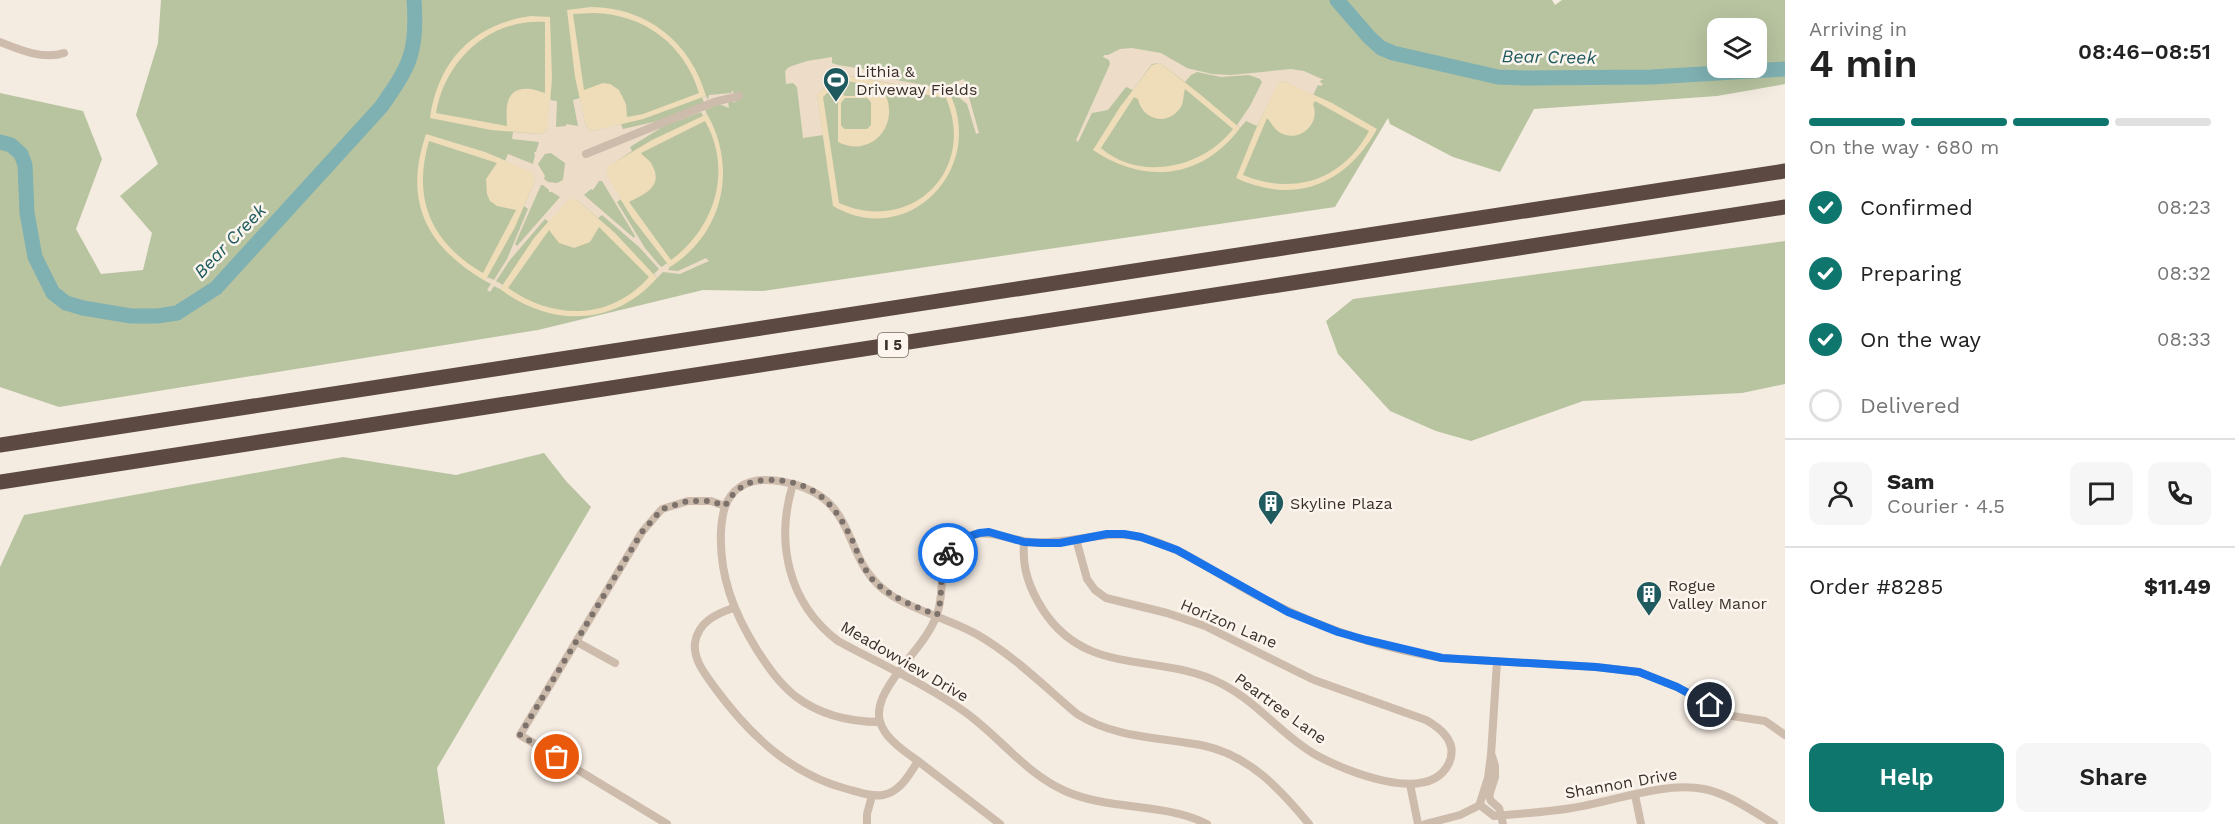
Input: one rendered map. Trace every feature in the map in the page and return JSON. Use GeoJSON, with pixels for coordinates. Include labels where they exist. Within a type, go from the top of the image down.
{"type":"FeatureCollection","features":[{"type":"Feature","properties":{"kind":"highway","name":"I 5"},"geometry":{"type":"LineString","coordinates":[[0,445],[1785,171]]}},
{"type":"Feature","properties":{"kind":"highway","name":"I 5"},"geometry":{"type":"LineString","coordinates":[[0,482],[1785,207]]}},
{"type":"Feature","properties":{"kind":"street"},"geometry":{"type":"LineString","coordinates":[[0,42],[45,56],[64,53]]}},
{"type":"Feature","properties":{"kind":"street"},"geometry":{"type":"LineString","coordinates":[[586,154],[714,102],[739,96]]}},
{"type":"Feature","properties":{"kind":"street"},"geometry":{"type":"LineString","coordinates":[[880,722],[850,721],[829,715],[807,705],[794,695],[770,670],[733,608],[724,576],[721,549],[725,506],[730,496],[740,487],[750,482],[773,480],[793,484],[819,495],[836,509],[874,581],[897,598],[959,624],[994,645],[1091,723],[1125,734],[1206,746],[1246,764],[1272,781],[1309,824]]}},
{"type":"Feature","properties":{"kind":"street","name":"Meadowview Drive"},"geometry":{"type":"LineString","coordinates":[[793,484],[784,532],[794,584],[802,602],[818,624],[838,641],[966,713],[1028,770],[1055,786],[1095,801],[1176,813],[1207,824]]}},
{"type":"Feature","properties":{"kind":"street"},"geometry":{"type":"LineString","coordinates":[[668,824],[520,735],[642,532],[662,509],[698,500],[725,506]]}},
{"type":"Feature","properties":{"kind":"street"},"geometry":{"type":"LineString","coordinates":[[1000,824],[889,740],[880,722],[882,697],[928,633],[937,615],[941,600],[943,566],[947,555],[956,544],[970,536],[989,532],[1024,542],[1060,543],[1124,534],[1156,541],[1177,550],[1268,602],[1338,632],[1420,655],[1442,658],[1596,667],[1643,673],[1677,687],[1732,716],[1765,721],[1785,735]]}},
{"type":"Feature","properties":{"kind":"street","name":"Horizon Lane"},"geometry":{"type":"LineString","coordinates":[[1076,539],[1087,579],[1095,590],[1106,598],[1167,613],[1205,626],[1314,680],[1400,710]]}},
{"type":"Feature","properties":{"kind":"street","name":"Peartree Lane"},"geometry":{"type":"LineString","coordinates":[[1024,542],[1025,571],[1034,595],[1051,622],[1072,641],[1119,661],[1175,667],[1204,675],[1248,699],[1301,745],[1364,776],[1410,784],[1430,781],[1440,774],[1450,759],[1451,746],[1445,734],[1434,724],[1400,710]]}},
{"type":"Feature","properties":{"kind":"street"},"geometry":{"type":"LineString","coordinates":[[733,608],[708,620],[697,635],[696,655],[708,678],[735,716],[766,746],[815,777],[872,796],[894,791],[902,784],[918,761]]}},
{"type":"Feature","properties":{"kind":"street"},"geometry":{"type":"LineString","coordinates":[[577,642],[615,663]]}},
{"type":"Feature","properties":{"kind":"street"},"geometry":{"type":"LineString","coordinates":[[1480,805],[1480,798],[1488,778],[1491,755],[1497,662]]}},
{"type":"Feature","properties":{"kind":"street"},"geometry":{"type":"LineString","coordinates":[[1491,755],[1495,766],[1495,777],[1489,796],[1499,808],[1502,820]]}},
{"type":"Feature","properties":{"kind":"street"},"geometry":{"type":"LineString","coordinates":[[1410,784],[1418,824]]}},
{"type":"Feature","properties":{"kind":"street","name":"Shannon Drive"},"geometry":{"type":"LineString","coordinates":[[1502,820],[1674,788],[1706,790],[1741,805],[1774,824]]}},
{"type":"Feature","properties":{"kind":"street"},"geometry":{"type":"LineString","coordinates":[[1635,795],[1641,824]]}},
{"type":"Feature","properties":{"kind":"street"},"geometry":{"type":"LineString","coordinates":[[867,824],[872,796]]}},
{"type":"Feature","properties":{"kind":"street"},"geometry":{"type":"LineString","coordinates":[[1480,805],[1502,820]]}},
{"type":"Feature","properties":{"kind":"street"},"geometry":{"type":"LineString","coordinates":[[1425,824],[1460,815],[1480,805]]}},
{"type":"Feature","properties":{"kind":"green space","name":"Lithia & Driveway Fields"},"geometry":{"type":"Polygon","coordinates":[[[161,0],[1552,0],[1555,5],[1562,0],[1785,0],[1785,84],[1717,96],[1534,109],[1500,172],[1453,157],[1390,124],[1388,118],[1335,207],[763,291],[703,290],[538,330],[59,407],[0,387],[0,93],[83,111],[102,159],[76,229],[101,274],[143,270],[152,233],[120,196],[158,164],[136,115],[158,43],[161,0]]]}},
{"type":"Feature","properties":{"kind":"green space"},"geometry":{"type":"Polygon","coordinates":[[[1785,241],[1785,384],[1742,393],[1583,401],[1471,441],[1436,431],[1390,411],[1338,354],[1326,321],[1353,299],[1785,241]]]}},
{"type":"Feature","properties":{"kind":"green space"},"geometry":{"type":"Polygon","coordinates":[[[544,453],[591,507],[437,768],[445,824],[0,824],[0,567],[24,515],[343,457],[456,475],[544,453]]]}},
{"type":"Feature","properties":{"kind":"sand"},"geometry":{"type":"Polygon","coordinates":[[[591,7],[611,9],[630,13],[648,21],[678,45],[690,60],[706,96],[643,119],[593,131],[586,127],[575,77],[567,10],[591,7]],[[573,14],[584,90],[603,83],[610,84],[619,90],[626,104],[627,117],[643,114],[699,93],[684,60],[660,35],[630,19],[612,15],[573,14]]]}},
{"type":"Feature","properties":{"kind":"sand"},"geometry":{"type":"Polygon","coordinates":[[[531,16],[550,17],[552,78],[548,129],[542,134],[491,130],[430,118],[434,98],[450,63],[476,37],[510,20],[531,16]],[[545,22],[525,23],[506,27],[473,46],[449,76],[436,113],[507,126],[507,106],[511,95],[522,89],[545,93],[545,22]]]}},
{"type":"Feature","properties":{"kind":"sand"},"geometry":{"type":"Polygon","coordinates":[[[1160,63],[1240,128],[1225,145],[1208,158],[1190,167],[1152,172],[1113,161],[1093,150],[1120,107],[1152,65],[1160,63]],[[1185,89],[1181,107],[1176,113],[1163,119],[1150,116],[1134,97],[1101,148],[1117,159],[1134,165],[1170,166],[1205,153],[1233,129],[1185,89]]]}},
{"type":"Feature","properties":{"kind":"sand"},"geometry":{"type":"Polygon","coordinates":[[[838,74],[950,94],[958,122],[957,149],[949,174],[933,195],[912,210],[888,218],[861,217],[833,206],[817,95],[838,74]],[[841,80],[823,97],[839,203],[866,211],[890,210],[913,203],[931,190],[945,172],[952,150],[953,125],[946,98],[841,80]]]}},
{"type":"Feature","properties":{"kind":"sand"},"geometry":{"type":"Polygon","coordinates":[[[1284,81],[1332,103],[1377,129],[1350,164],[1317,185],[1278,190],[1257,186],[1236,178],[1277,83],[1284,81]],[[1315,101],[1313,104],[1314,119],[1311,125],[1300,134],[1293,136],[1279,132],[1267,118],[1243,175],[1281,184],[1315,179],[1346,162],[1369,131],[1315,101]]]}},
{"type":"Feature","properties":{"kind":"sand"},"geometry":{"type":"Polygon","coordinates":[[[839,91],[845,96],[886,96],[889,108],[885,129],[870,143],[860,146],[849,146],[838,142],[838,103],[834,96],[839,91]],[[845,98],[841,103],[841,125],[844,129],[867,129],[871,125],[871,102],[867,98],[845,98]]]}},
{"type":"Feature","properties":{"kind":"sand"},"geometry":{"type":"Polygon","coordinates":[[[707,114],[722,156],[723,177],[720,198],[713,218],[702,237],[688,253],[670,267],[632,218],[605,174],[607,167],[652,140],[707,114]],[[705,121],[641,153],[651,163],[656,178],[647,192],[629,202],[671,260],[699,232],[715,197],[718,159],[705,121]]]}},
{"type":"Feature","properties":{"kind":"sand"},"geometry":{"type":"Polygon","coordinates":[[[426,134],[485,152],[533,172],[535,180],[515,227],[485,281],[448,253],[434,237],[425,220],[419,201],[417,180],[426,134]],[[429,141],[424,162],[423,182],[430,218],[450,248],[483,273],[516,210],[497,206],[490,201],[487,194],[486,179],[497,163],[429,141]]]}},
{"type":"Feature","properties":{"kind":"sand"},"geometry":{"type":"Polygon","coordinates":[[[568,199],[576,199],[615,233],[657,278],[640,294],[621,306],[602,313],[581,316],[560,315],[540,310],[500,289],[534,238],[568,199]],[[599,227],[590,242],[574,248],[559,243],[549,230],[508,288],[544,306],[581,311],[617,302],[649,277],[599,227]]]}},
{"type":"Feature","properties":{"kind":"shaded area"},"geometry":{"type":"Polygon","coordinates":[[[1132,48],[1161,53],[1187,68],[1212,74],[1231,75],[1291,69],[1304,71],[1324,80],[1321,80],[1323,84],[1318,85],[1313,95],[1284,81],[1278,83],[1257,126],[1246,121],[1240,128],[1237,125],[1262,82],[1260,79],[1249,75],[1221,77],[1197,72],[1185,82],[1160,63],[1152,64],[1133,90],[1126,87],[1108,110],[1092,113],[1078,142],[1076,140],[1110,64],[1109,60],[1103,57],[1104,55],[1120,49],[1132,48]]]}},
{"type":"Feature","properties":{"kind":"shaded area"},"geometry":{"type":"Polygon","coordinates":[[[832,57],[832,63],[838,65],[876,71],[891,79],[940,88],[964,79],[979,133],[976,134],[967,104],[956,95],[839,74],[817,95],[823,135],[803,138],[797,87],[793,83],[786,84],[785,71],[789,67],[807,61],[832,57]]]}},
{"type":"Feature","properties":{"kind":"shaded area"},"geometry":{"type":"Polygon","coordinates":[[[733,90],[735,103],[728,102],[729,108],[719,104],[705,110],[707,114],[703,116],[701,112],[664,126],[630,147],[632,151],[608,167],[606,174],[621,199],[617,202],[645,248],[660,266],[667,263],[670,267],[668,270],[678,271],[706,258],[709,261],[680,274],[663,272],[657,278],[654,274],[659,269],[639,247],[602,215],[598,218],[576,199],[568,200],[549,222],[545,219],[510,260],[496,281],[503,285],[500,289],[494,286],[490,292],[487,290],[491,284],[485,281],[487,277],[494,280],[507,259],[528,209],[524,206],[535,180],[532,172],[505,161],[508,154],[533,164],[534,152],[539,142],[512,139],[513,132],[542,134],[547,130],[550,100],[557,101],[556,127],[566,126],[566,124],[578,126],[573,100],[580,98],[586,127],[593,131],[621,124],[623,129],[662,120],[704,102],[702,98],[706,96],[708,100],[709,95],[731,93],[733,90]],[[551,153],[545,154],[538,164],[545,176],[544,179],[557,183],[563,180],[565,163],[551,153]],[[599,181],[593,190],[591,189],[584,195],[634,238],[635,236],[602,181],[599,181]],[[541,185],[515,244],[517,246],[560,197],[549,192],[543,185],[541,185]]]}},
{"type":"Feature","properties":{"kind":"waterway","name":"Bear Creek"},"geometry":{"type":"LineString","coordinates":[[0,142],[11,145],[21,154],[25,165],[27,213],[35,257],[53,293],[66,303],[131,316],[177,313],[216,288],[381,107],[399,80],[410,57],[415,32],[414,0]]}},
{"type":"Feature","properties":{"kind":"waterway","name":"Bear Creek"},"geometry":{"type":"LineString","coordinates":[[1337,0],[1381,48],[1393,53],[1498,77],[1652,77],[1785,69]]}},
{"type":"Feature","properties":{"kind":"way so far"},"geometry":{"type":"LineString","coordinates":[[557,757],[520,735],[642,532],[662,509],[698,500],[711,501],[725,506],[730,496],[740,487],[759,480],[773,480],[805,488],[819,495],[836,509],[874,581],[902,601],[937,615],[941,600],[941,577],[948,553]]}},
{"type":"Feature","properties":{"kind":"place","name":"Lithia & Driveway Fields"},"geometry":{"type":"Point","coordinates":[836,103]}},
{"type":"Feature","properties":{"kind":"place","name":"Skyline Plaza"},"geometry":{"type":"Point","coordinates":[1271,526]}},
{"type":"Feature","properties":{"kind":"place","name":"Rogue Valley Manor"},"geometry":{"type":"Point","coordinates":[1649,617]}},
{"type":"Feature","properties":{"kind":"route"},"geometry":{"type":"LineString","coordinates":[[948,553],[962,539],[989,532],[1024,542],[1042,543],[1060,543],[1107,534],[1141,537],[1177,550],[1288,612],[1338,632],[1420,655],[1442,658],[1596,667],[1639,672],[1677,687],[1710,705]]}}]}
